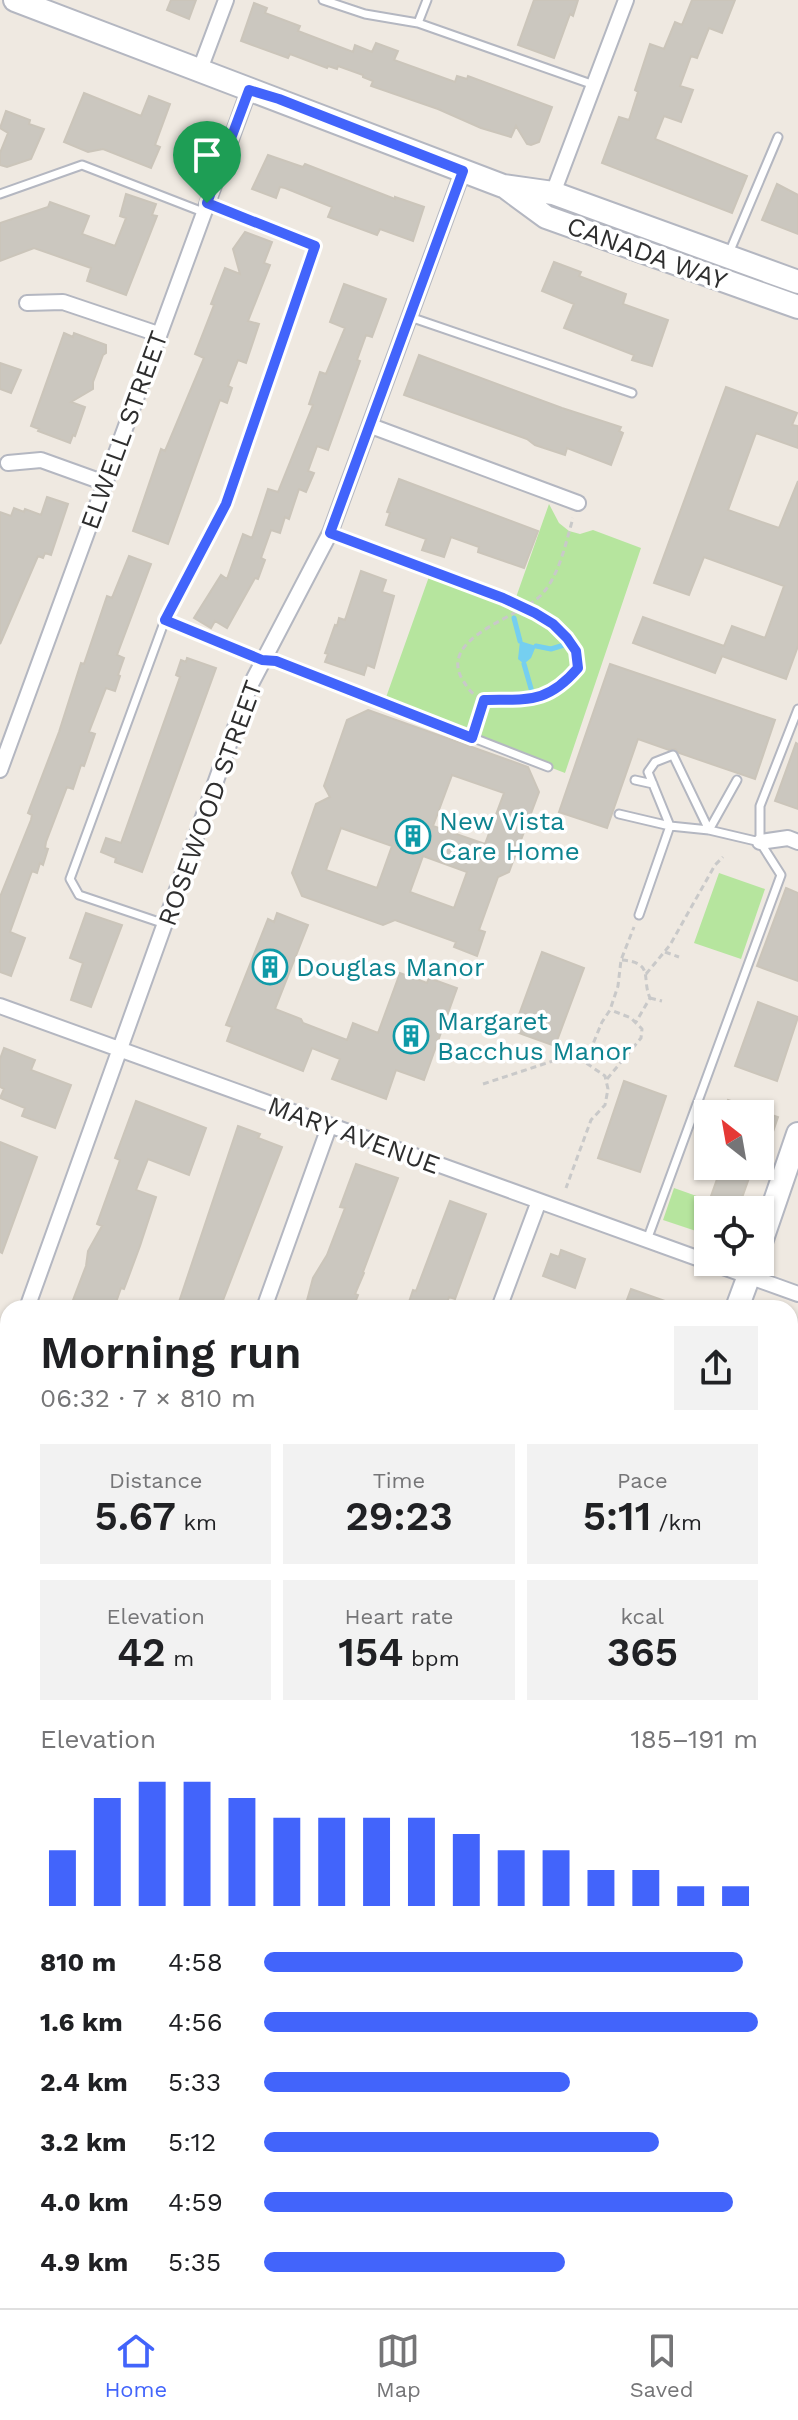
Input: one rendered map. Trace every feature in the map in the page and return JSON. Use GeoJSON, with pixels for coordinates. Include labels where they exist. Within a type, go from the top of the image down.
{"type":"FeatureCollection","features":[{"type":"Feature","properties":{"kind":"main road","name":"CANADA WAY"},"geometry":{"type":"LineString","coordinates":[[15,0],[503,186],[553,193],[798,282]]}},
{"type":"Feature","properties":{"kind":"main road","name":"CANADA WAY"},"geometry":{"type":"LineString","coordinates":[[503,186],[546,217],[798,307]]}},
{"type":"Feature","properties":{"kind":"main road"},"geometry":{"type":"LineString","coordinates":[[774,1204],[798,1134]]}},
{"type":"Feature","properties":{"kind":"main road"},"geometry":{"type":"LineString","coordinates":[[740,1300],[749,1276]]}},
{"type":"Feature","properties":{"kind":"street"},"geometry":{"type":"LineString","coordinates":[[199,72],[226,0]]}},
{"type":"Feature","properties":{"kind":"street"},"geometry":{"type":"LineString","coordinates":[[553,193],[626,0]]}},
{"type":"Feature","properties":{"kind":"street","name":"ELWELL STREET"},"geometry":{"type":"LineString","coordinates":[[0,770],[7,729],[105,483],[249,90]]}},
{"type":"Feature","properties":{"kind":"street","name":"ROSEWOOD STREET"},"geometry":{"type":"LineString","coordinates":[[30,1300],[250,686],[330,533],[463,171]]}},
{"type":"Feature","properties":{"kind":"street"},"geometry":{"type":"LineString","coordinates":[[27,303],[63,302],[158,334]]}},
{"type":"Feature","properties":{"kind":"street"},"geometry":{"type":"LineString","coordinates":[[371,426],[578,503]]}},
{"type":"Feature","properties":{"kind":"street"},"geometry":{"type":"LineString","coordinates":[[8,463],[41,460],[105,483]]}},
{"type":"Feature","properties":{"kind":"street"},"geometry":{"type":"LineString","coordinates":[[760,842],[788,838],[798,842]]}},
{"type":"Feature","properties":{"kind":"street","name":"MARY AVENUE"},"geometry":{"type":"LineString","coordinates":[[0,1006],[694,1257]]}},
{"type":"Feature","properties":{"kind":"street"},"geometry":{"type":"LineString","coordinates":[[267,1300],[329,1127]]}},
{"type":"Feature","properties":{"kind":"street"},"geometry":{"type":"LineString","coordinates":[[502,1300],[539,1201]]}},
{"type":"Feature","properties":{"kind":"street","name":"MARY AVENUE"},"geometry":{"type":"LineString","coordinates":[[765,1276],[798,1294]]}},
{"type":"Feature","properties":{"kind":"lane"},"geometry":{"type":"LineString","coordinates":[[323,0],[365,14],[418,23],[594,85]]}},
{"type":"Feature","properties":{"kind":"lane"},"geometry":{"type":"LineString","coordinates":[[418,23],[427,0]]}},
{"type":"Feature","properties":{"kind":"lane"},"geometry":{"type":"LineString","coordinates":[[727,258],[778,137]]}},
{"type":"Feature","properties":{"kind":"lane"},"geometry":{"type":"LineString","coordinates":[[0,194],[82,165],[315,246],[226,504],[165,620],[70,879],[79,895],[166,925]]}},
{"type":"Feature","properties":{"kind":"lane"},"geometry":{"type":"LineString","coordinates":[[410,317],[632,393]]}},
{"type":"Feature","properties":{"kind":"lane"},"geometry":{"type":"LineString","coordinates":[[330,533],[503,598]]}},
{"type":"Feature","properties":{"kind":"lane"},"geometry":{"type":"LineString","coordinates":[[165,620],[262,660],[276,661],[548,767]]}},
{"type":"Feature","properties":{"kind":"lane"},"geometry":{"type":"LineString","coordinates":[[647,1240],[781,875],[760,842],[760,806],[798,709]]}},
{"type":"Feature","properties":{"kind":"lane"},"geometry":{"type":"LineString","coordinates":[[639,915],[670,826],[648,772],[655,762],[673,755],[709,830]]}},
{"type":"Feature","properties":{"kind":"lane"},"geometry":{"type":"LineString","coordinates":[[635,780],[653,784]]}},
{"type":"Feature","properties":{"kind":"lane"},"geometry":{"type":"LineString","coordinates":[[709,830],[737,780]]}},
{"type":"Feature","properties":{"kind":"lane"},"geometry":{"type":"LineString","coordinates":[[619,814],[760,842]]}},
{"type":"Feature","properties":{"kind":"path"},"geometry":{"type":"LineString","coordinates":[[503,598],[523,607],[553,624],[576,651],[578,668],[563,686],[530,699],[484,700],[472,695],[456,667],[459,654],[467,643],[504,617],[523,607],[542,594],[560,562],[578,503]]}},
{"type":"Feature","properties":{"kind":"path"},"geometry":{"type":"LineString","coordinates":[[472,738],[484,700]]}},
{"type":"Feature","properties":{"kind":"path"},"geometry":{"type":"LineString","coordinates":[[646,974],[665,952],[715,865],[723,857]]}},
{"type":"Feature","properties":{"kind":"path"},"geometry":{"type":"LineString","coordinates":[[586,1061],[610,1010],[618,986],[621,960],[639,915]]}},
{"type":"Feature","properties":{"kind":"path"},"geometry":{"type":"LineString","coordinates":[[665,952],[679,957]]}},
{"type":"Feature","properties":{"kind":"path"},"geometry":{"type":"LineString","coordinates":[[621,960],[634,961],[644,968],[646,974],[650,998],[636,1022]]}},
{"type":"Feature","properties":{"kind":"path"},"geometry":{"type":"LineString","coordinates":[[650,998],[662,1001]]}},
{"type":"Feature","properties":{"kind":"path"},"geometry":{"type":"LineString","coordinates":[[607,1079],[641,1038],[642,1029],[631,1018],[610,1010]]}},
{"type":"Feature","properties":{"kind":"path"},"geometry":{"type":"LineString","coordinates":[[641,1038],[647,1041]]}},
{"type":"Feature","properties":{"kind":"path"},"geometry":{"type":"LineString","coordinates":[[483,1084],[576,1056],[607,1079],[605,1105],[591,1120],[566,1188]]}},
{"type":"Feature","properties":{"kind":"green space"},"geometry":{"type":"Polygon","coordinates":[[[549,504],[559,523],[569,531],[580,534],[593,530],[641,548],[565,773],[384,703],[431,571],[514,603],[549,504]]]}},
{"type":"Feature","properties":{"kind":"green space"},"geometry":{"type":"Polygon","coordinates":[[[719,873],[765,889],[741,959],[694,943],[719,873]]]}},
{"type":"Feature","properties":{"kind":"green space"},"geometry":{"type":"Polygon","coordinates":[[[674,1188],[697,1196],[694,1196],[694,1230],[663,1220],[674,1188]]]}},
{"type":"Feature","properties":{"kind":"water"},"geometry":{"type":"Polygon","coordinates":[[[520,641],[536,646],[531,658],[524,664],[518,659],[520,641]]]}},
{"type":"Feature","properties":{"kind":"building"},"geometry":{"type":"Polygon","coordinates":[[[171,0],[196,0],[189,19],[167,10],[171,0]]]}},
{"type":"Feature","properties":{"kind":"building"},"geometry":{"type":"Polygon","coordinates":[[[534,0],[578,0],[554,58],[518,45],[534,0]]]}},
{"type":"Feature","properties":{"kind":"building"},"geometry":{"type":"Polygon","coordinates":[[[692,0],[735,0],[722,33],[709,28],[697,58],[691,56],[680,86],[693,90],[681,122],[664,116],[655,139],[747,176],[732,213],[602,163],[619,117],[629,120],[650,44],[664,49],[675,22],[682,25],[692,0]]]}},
{"type":"Feature","properties":{"kind":"building"},"geometry":{"type":"Polygon","coordinates":[[[254,3],[267,8],[265,13],[300,26],[298,31],[353,52],[355,45],[372,52],[376,43],[398,51],[394,60],[455,82],[457,76],[467,79],[468,76],[552,107],[539,142],[527,144],[516,126],[511,137],[481,128],[438,109],[371,86],[373,81],[363,75],[338,66],[337,69],[327,68],[290,54],[288,58],[241,41],[254,3]]]}},
{"type":"Feature","properties":{"kind":"building"},"geometry":{"type":"Polygon","coordinates":[[[84,93],[141,116],[149,96],[170,104],[155,145],[160,147],[151,168],[103,149],[88,152],[64,142],[84,93]]]}},
{"type":"Feature","properties":{"kind":"building"},"geometry":{"type":"Polygon","coordinates":[[[6,111],[44,129],[31,159],[7,167],[0,165],[0,153],[8,133],[0,128],[6,111]]]}},
{"type":"Feature","properties":{"kind":"building"},"geometry":{"type":"Polygon","coordinates":[[[268,155],[303,167],[305,164],[424,207],[413,241],[380,229],[377,235],[328,217],[332,207],[285,188],[280,187],[276,198],[252,189],[268,155]]]}},
{"type":"Feature","properties":{"kind":"building"},"geometry":{"type":"Polygon","coordinates":[[[777,184],[798,195],[798,234],[762,220],[777,184]]]}},
{"type":"Feature","properties":{"kind":"building"},"geometry":{"type":"Polygon","coordinates":[[[126,194],[156,204],[152,215],[157,216],[126,295],[87,281],[91,268],[34,248],[0,261],[0,223],[48,207],[50,202],[89,216],[82,234],[115,246],[126,218],[120,216],[126,194]]]}},
{"type":"Feature","properties":{"kind":"building"},"geometry":{"type":"Polygon","coordinates":[[[245,232],[272,242],[264,263],[270,265],[248,321],[259,324],[246,363],[238,360],[228,386],[232,388],[227,403],[220,400],[168,544],[133,531],[161,449],[165,451],[204,358],[195,354],[225,268],[240,274],[233,249],[245,232]]]}},
{"type":"Feature","properties":{"kind":"building"},"geometry":{"type":"Polygon","coordinates":[[[554,262],[581,272],[579,276],[626,294],[623,304],[668,320],[652,366],[632,360],[634,355],[564,328],[574,304],[542,291],[554,262]]]}},
{"type":"Feature","properties":{"kind":"building"},"geometry":{"type":"Polygon","coordinates":[[[344,284],[386,299],[372,337],[366,335],[357,360],[360,361],[328,450],[317,446],[308,471],[314,473],[306,492],[299,489],[289,519],[285,517],[280,533],[271,530],[261,558],[265,560],[258,579],[255,578],[227,628],[215,621],[211,628],[194,618],[221,575],[227,579],[243,534],[252,538],[268,489],[278,492],[313,405],[309,404],[320,372],[326,374],[345,328],[330,322],[344,284]]]}},
{"type":"Feature","properties":{"kind":"building"},"geometry":{"type":"Polygon","coordinates":[[[64,333],[73,337],[74,333],[106,345],[93,389],[71,402],[85,407],[70,443],[31,426],[64,333]]]}},
{"type":"Feature","properties":{"kind":"building"},"geometry":{"type":"Polygon","coordinates":[[[419,355],[621,427],[619,431],[623,433],[611,465],[567,448],[565,455],[535,445],[527,439],[404,395],[419,355]]]}},
{"type":"Feature","properties":{"kind":"building"},"geometry":{"type":"Polygon","coordinates":[[[0,363],[21,370],[11,393],[0,389],[0,363]]]}},
{"type":"Feature","properties":{"kind":"building"},"geometry":{"type":"Polygon","coordinates":[[[726,387],[797,413],[792,425],[798,426],[798,448],[756,433],[728,510],[779,528],[798,481],[798,646],[786,679],[722,656],[715,673],[633,643],[643,617],[724,646],[732,626],[765,638],[784,586],[704,557],[689,595],[654,583],[726,387]]]}},
{"type":"Feature","properties":{"kind":"building"},"geometry":{"type":"Polygon","coordinates":[[[399,479],[538,531],[524,568],[478,552],[479,547],[451,537],[444,557],[422,550],[426,539],[386,525],[390,513],[387,512],[399,479]]]}},
{"type":"Feature","properties":{"kind":"building"},"geometry":{"type":"Polygon","coordinates":[[[47,497],[68,504],[51,555],[45,553],[43,558],[38,556],[0,644],[0,512],[11,516],[14,508],[41,515],[47,497]]]}},
{"type":"Feature","properties":{"kind":"building"},"geometry":{"type":"Polygon","coordinates":[[[129,556],[151,564],[117,655],[124,658],[120,676],[115,691],[106,688],[89,732],[95,734],[84,766],[81,765],[73,789],[67,787],[46,842],[45,848],[48,849],[43,865],[40,863],[37,873],[32,871],[10,932],[25,938],[11,976],[0,972],[0,897],[31,820],[32,815],[28,813],[81,663],[84,664],[107,596],[112,598],[129,556]]]}},
{"type":"Feature","properties":{"kind":"building"},"geometry":{"type":"Polygon","coordinates":[[[361,571],[386,580],[382,592],[394,596],[374,668],[367,665],[364,675],[325,662],[335,625],[339,618],[345,620],[361,571]]]}},
{"type":"Feature","properties":{"kind":"building"},"geometry":{"type":"Polygon","coordinates":[[[187,658],[216,668],[142,872],[115,862],[116,858],[101,852],[106,838],[121,843],[180,677],[176,675],[181,660],[186,662],[187,658]]]}},
{"type":"Feature","properties":{"kind":"building"},"geometry":{"type":"Polygon","coordinates":[[[610,664],[775,720],[755,779],[675,749],[669,750],[638,739],[607,828],[559,812],[610,664]]]}},
{"type":"Feature","properties":{"kind":"building","name":"New Vista Care Home"},"geometry":{"type":"Polygon","coordinates":[[[368,710],[528,767],[539,792],[509,872],[498,877],[479,930],[485,932],[477,956],[454,947],[456,942],[395,920],[383,925],[302,896],[292,873],[316,804],[330,797],[324,786],[347,720],[368,710]],[[452,775],[433,826],[485,844],[504,793],[452,775]],[[341,828],[326,870],[377,888],[392,846],[341,828]],[[423,856],[410,892],[454,908],[467,872],[423,856]]]}},
{"type":"Feature","properties":{"kind":"building"},"geometry":{"type":"Polygon","coordinates":[[[798,744],[798,809],[775,801],[798,744]]]}},
{"type":"Feature","properties":{"kind":"building"},"geometry":{"type":"Polygon","coordinates":[[[786,888],[798,893],[798,981],[757,966],[786,888]]]}},
{"type":"Feature","properties":{"kind":"building"},"geometry":{"type":"Polygon","coordinates":[[[86,913],[122,925],[91,1007],[71,1000],[83,963],[70,958],[86,913]]]}},
{"type":"Feature","properties":{"kind":"building"},"geometry":{"type":"Polygon","coordinates":[[[277,913],[308,925],[275,1009],[301,1019],[303,1023],[347,1040],[353,1023],[378,1033],[400,973],[427,983],[429,978],[457,988],[424,1080],[396,1070],[386,1099],[332,1079],[340,1059],[312,1048],[303,1071],[227,1041],[232,1027],[226,1025],[268,919],[274,922],[277,913]]]}},
{"type":"Feature","properties":{"kind":"building"},"geometry":{"type":"Polygon","coordinates":[[[542,952],[584,968],[555,1046],[513,1031],[542,952]]]}},
{"type":"Feature","properties":{"kind":"building"},"geometry":{"type":"Polygon","coordinates":[[[758,1002],[798,1017],[777,1081],[735,1066],[758,1002]]]}},
{"type":"Feature","properties":{"kind":"building"},"geometry":{"type":"Polygon","coordinates":[[[4,1048],[35,1060],[31,1070],[71,1085],[55,1128],[22,1116],[25,1108],[0,1098],[4,1089],[0,1087],[0,1059],[4,1048]]]}},
{"type":"Feature","properties":{"kind":"building"},"geometry":{"type":"Polygon","coordinates":[[[624,1081],[666,1096],[640,1172],[598,1158],[624,1081]]]}},
{"type":"Feature","properties":{"kind":"building"},"geometry":{"type":"Polygon","coordinates":[[[136,1101],[206,1128],[189,1175],[148,1159],[136,1190],[156,1197],[124,1289],[121,1288],[117,1300],[73,1300],[86,1266],[88,1251],[102,1226],[97,1224],[120,1160],[115,1158],[136,1101]]]}},
{"type":"Feature","properties":{"kind":"building"},"geometry":{"type":"Polygon","coordinates":[[[238,1126],[260,1134],[258,1138],[282,1147],[223,1300],[180,1300],[238,1126]]]}},
{"type":"Feature","properties":{"kind":"building"},"geometry":{"type":"Polygon","coordinates":[[[0,1142],[37,1157],[2,1253],[0,1252],[0,1142]]]}},
{"type":"Feature","properties":{"kind":"building"},"geometry":{"type":"Polygon","coordinates":[[[356,1164],[398,1178],[355,1294],[358,1295],[356,1300],[307,1300],[313,1278],[327,1255],[345,1208],[340,1207],[356,1164]]]}},
{"type":"Feature","properties":{"kind":"building"},"geometry":{"type":"Polygon","coordinates":[[[717,1180],[748,1180],[743,1196],[711,1196],[717,1180]]]}},
{"type":"Feature","properties":{"kind":"building"},"geometry":{"type":"Polygon","coordinates":[[[450,1201],[486,1214],[455,1299],[410,1300],[413,1290],[416,1291],[450,1201]]]}},
{"type":"Feature","properties":{"kind":"building"},"geometry":{"type":"Polygon","coordinates":[[[561,1250],[585,1259],[575,1288],[543,1276],[551,1254],[559,1257],[561,1250]]]}},
{"type":"Feature","properties":{"kind":"building"},"geometry":{"type":"Polygon","coordinates":[[[631,1289],[662,1300],[627,1300],[631,1289]]]}},
{"type":"Feature","properties":{"kind":"waterway"},"geometry":{"type":"LineString","coordinates":[[514,618],[520,641]]}},
{"type":"Feature","properties":{"kind":"waterway"},"geometry":{"type":"LineString","coordinates":[[536,646],[551,649],[564,645]]}},
{"type":"Feature","properties":{"kind":"waterway"},"geometry":{"type":"LineString","coordinates":[[524,664],[532,692]]}},
{"type":"Feature","properties":{"kind":"place","name":"New Vista Care Home"},"geometry":{"type":"Point","coordinates":[413,836]}},
{"type":"Feature","properties":{"kind":"place","name":"Douglas Manor"},"geometry":{"type":"Point","coordinates":[270,967]}},
{"type":"Feature","properties":{"kind":"place","name":"Margaret Bacchus Manor"},"geometry":{"type":"Point","coordinates":[411,1036]}},
{"type":"Feature","properties":{"kind":"route"},"geometry":{"type":"LineString","coordinates":[[249,90],[463,171],[330,533],[503,598],[553,624],[576,651],[578,668],[563,686],[530,699],[484,700],[472,738],[276,661],[262,660],[165,620],[226,504],[315,246],[207,203],[249,90]]}}]}
